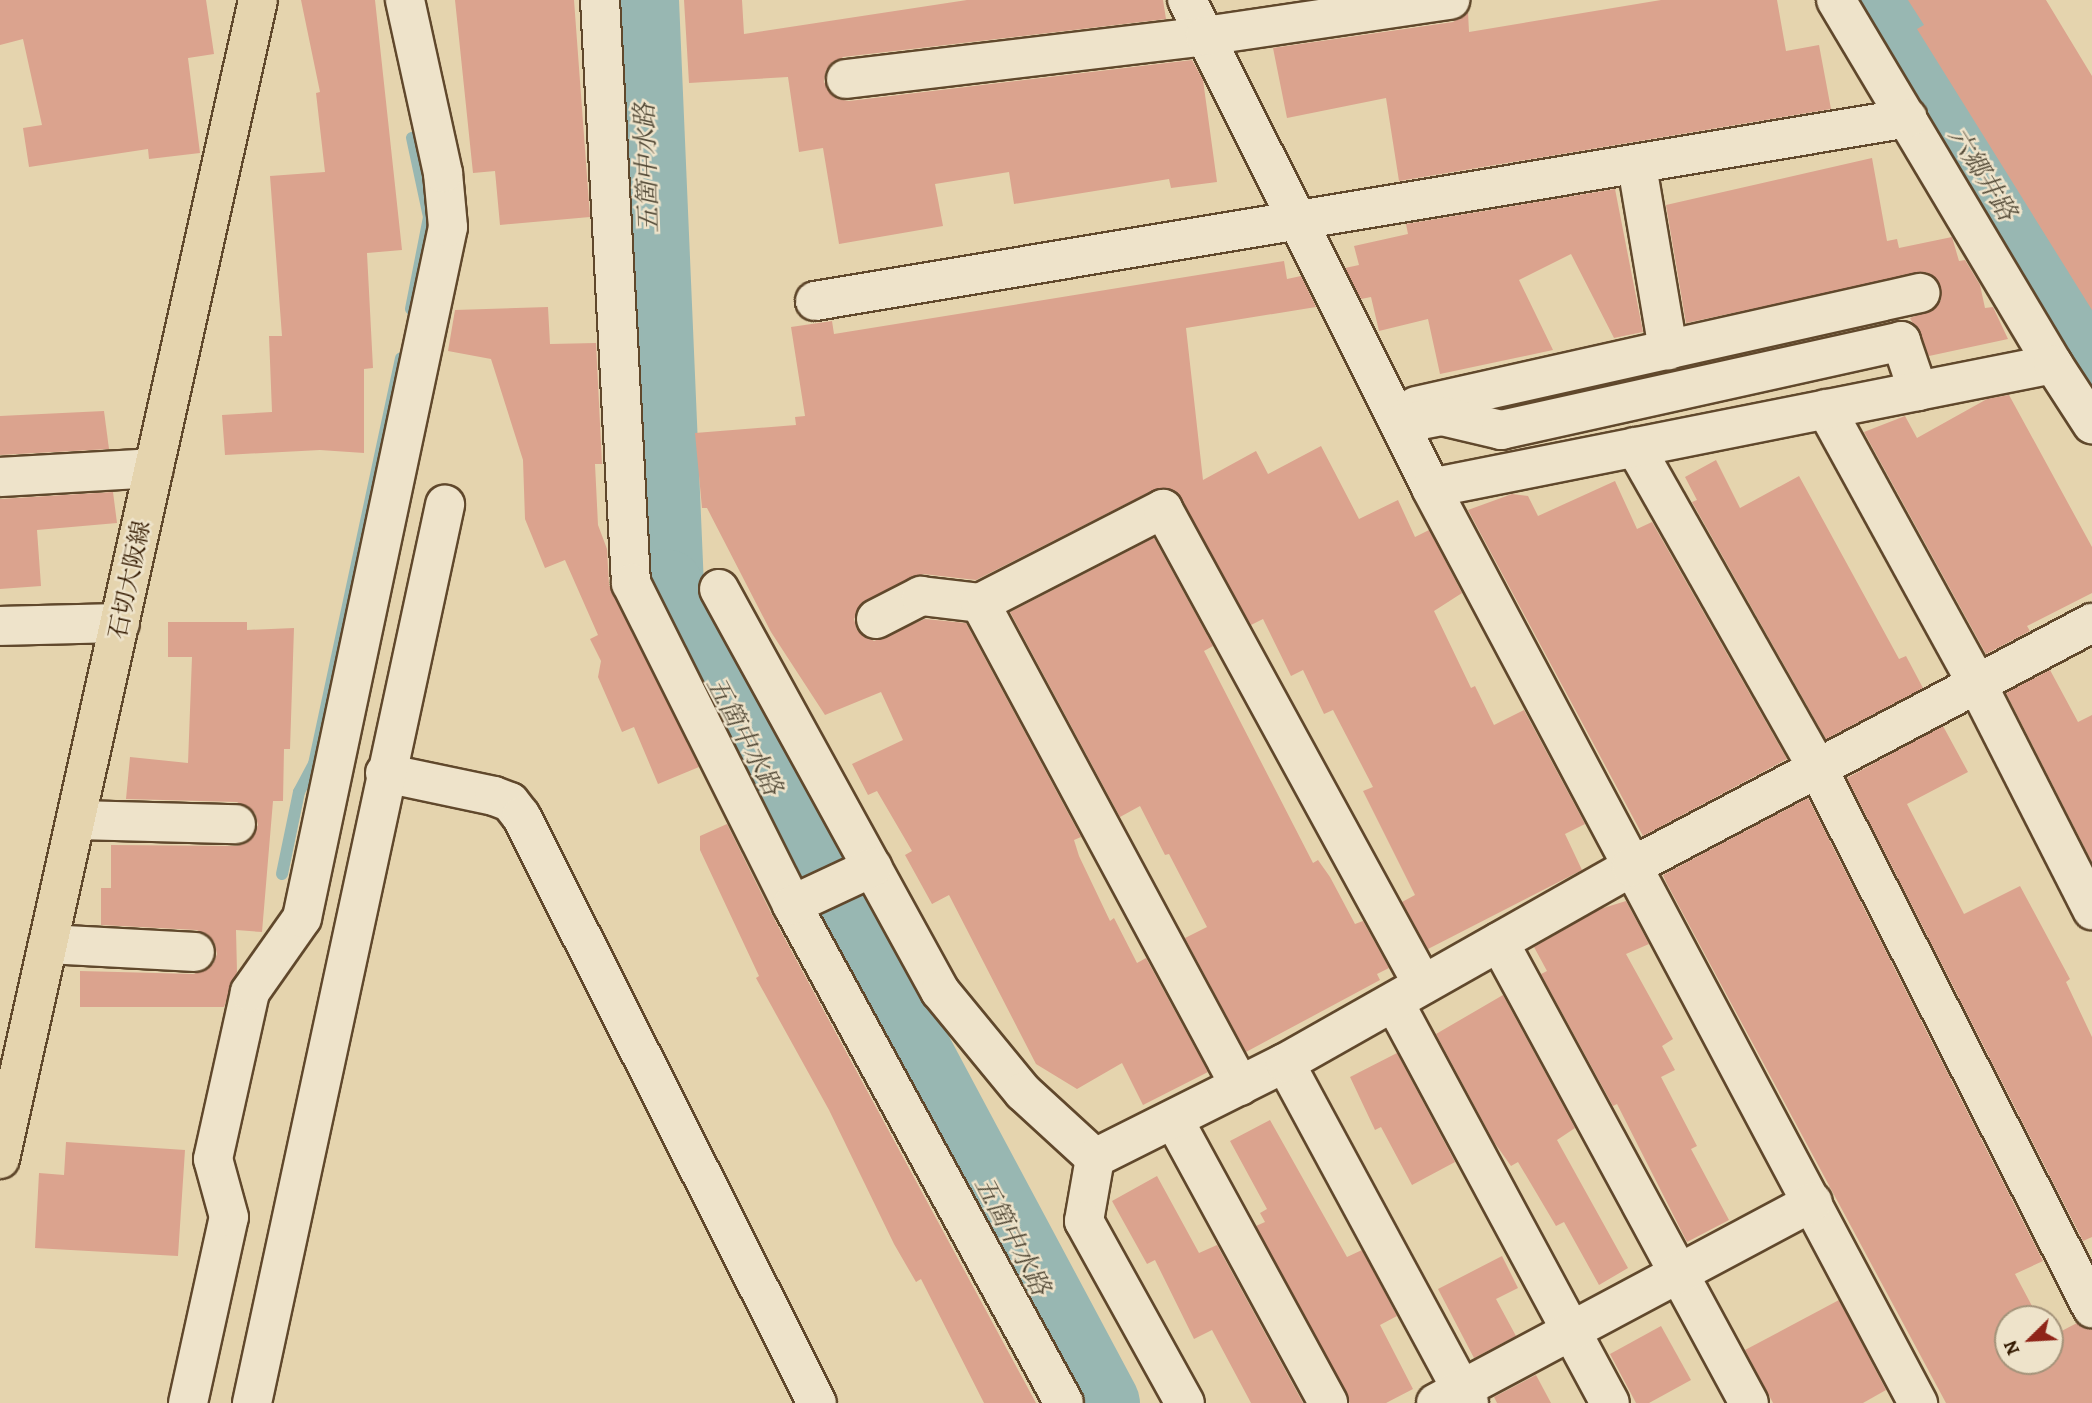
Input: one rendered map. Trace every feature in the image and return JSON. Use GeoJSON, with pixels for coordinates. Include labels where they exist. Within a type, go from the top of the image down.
{"type":"FeatureCollection","features":[{"type":"Feature","properties":{"kind":"main road","name":"石切大阪線"},"geometry":{"type":"LineString","coordinates":[[0,1159],[78,820],[258,0]]}},
{"type":"Feature","properties":{"kind":"street"},"geometry":{"type":"LineString","coordinates":[[188,1403],[229,1217],[213,1159],[250,992],[302,918],[448,227],[443,173],[405,0]]}},
{"type":"Feature","properties":{"kind":"street"},"geometry":{"type":"LineString","coordinates":[[600,0],[631,583],[792,905],[1064,1403]]}},
{"type":"Feature","properties":{"kind":"street"},"geometry":{"type":"LineString","coordinates":[[1187,0],[1431,488],[1919,1403]]}},
{"type":"Feature","properties":{"kind":"street"},"geometry":{"type":"LineString","coordinates":[[846,79],[1205,36],[1450,0]]}},
{"type":"Feature","properties":{"kind":"street"},"geometry":{"type":"LineString","coordinates":[[1836,0],[2053,364],[2092,424]]}},
{"type":"Feature","properties":{"kind":"street"},"geometry":{"type":"LineString","coordinates":[[816,301],[1299,223],[1908,118]]}},
{"type":"Feature","properties":{"kind":"street"},"geometry":{"type":"LineString","coordinates":[[1637,166],[1668,350]]}},
{"type":"Feature","properties":{"kind":"street"},"geometry":{"type":"LineString","coordinates":[[1397,418],[1668,350],[1920,293]]}},
{"type":"Feature","properties":{"kind":"street"},"geometry":{"type":"LineString","coordinates":[[1397,418],[1442,416],[1501,430],[1901,341],[1918,391]]}},
{"type":"Feature","properties":{"kind":"street"},"geometry":{"type":"LineString","coordinates":[[1431,488],[2053,364]]}},
{"type":"Feature","properties":{"kind":"street"},"geometry":{"type":"LineString","coordinates":[[1826,409],[1977,684],[2092,910]]}},
{"type":"Feature","properties":{"kind":"street"},"geometry":{"type":"LineString","coordinates":[[1635,447],[1818,769],[2092,1308]]}},
{"type":"Feature","properties":{"kind":"street"},"geometry":{"type":"LineString","coordinates":[[0,477],[154,468]]}},
{"type":"Feature","properties":{"kind":"street"},"geometry":{"type":"LineString","coordinates":[[252,1403],[385,774],[445,505]]}},
{"type":"Feature","properties":{"kind":"street"},"geometry":{"type":"LineString","coordinates":[[876,619],[921,596],[980,603],[1163,509],[1409,994],[1571,1332],[1609,1403]]}},
{"type":"Feature","properties":{"kind":"street"},"geometry":{"type":"LineString","coordinates":[[719,589],[940,991],[1023,1092],[1095,1158]]}},
{"type":"Feature","properties":{"kind":"street"},"geometry":{"type":"LineString","coordinates":[[980,603],[1240,1086]]}},
{"type":"Feature","properties":{"kind":"street"},"geometry":{"type":"LineString","coordinates":[[0,626],[120,623]]}},
{"type":"Feature","properties":{"kind":"street"},"geometry":{"type":"LineString","coordinates":[[1095,1158],[1285,1063],[1631,867],[2092,623]]}},
{"type":"Feature","properties":{"kind":"street"},"geometry":{"type":"LineString","coordinates":[[385,774],[494,796],[510,802],[522,816],[817,1403]]}},
{"type":"Feature","properties":{"kind":"street"},"geometry":{"type":"LineString","coordinates":[[78,820],[236,824]]}},
{"type":"Feature","properties":{"kind":"street"},"geometry":{"type":"LineString","coordinates":[[792,905],[873,867]]}},
{"type":"Feature","properties":{"kind":"street"},"geometry":{"type":"LineString","coordinates":[[1499,942],[1682,1274],[1749,1403]]}},
{"type":"Feature","properties":{"kind":"street"},"geometry":{"type":"LineString","coordinates":[[48,944],[195,952]]}},
{"type":"Feature","properties":{"kind":"street"},"geometry":{"type":"LineString","coordinates":[[1285,1063],[1456,1399],[1571,1332],[1813,1202]]}},
{"type":"Feature","properties":{"kind":"street"},"geometry":{"type":"LineString","coordinates":[[1174,1120],[1328,1403]]}},
{"type":"Feature","properties":{"kind":"street"},"geometry":{"type":"LineString","coordinates":[[1095,1158],[1084,1221],[1185,1403]]}},
{"type":"Feature","properties":{"kind":"building"},"geometry":{"type":"Polygon","coordinates":[[[0,0],[206,0],[214,54],[188,58],[200,153],[149,159],[148,149],[29,167],[23,128],[42,125],[23,39],[0,45],[0,0]]]}},
{"type":"Feature","properties":{"kind":"building"},"geometry":{"type":"Polygon","coordinates":[[[301,0],[375,0],[402,250],[367,253],[373,368],[364,369],[364,453],[320,450],[225,455],[222,415],[272,412],[269,336],[282,336],[270,176],[325,172],[316,93],[320,92],[301,0]]]}},
{"type":"Feature","properties":{"kind":"building"},"geometry":{"type":"Polygon","coordinates":[[[455,0],[574,0],[590,217],[500,225],[495,171],[473,173],[455,0]]]}},
{"type":"Feature","properties":{"kind":"building"},"geometry":{"type":"Polygon","coordinates":[[[684,0],[742,0],[744,34],[967,0],[1163,0],[1166,19],[843,57],[826,70],[824,82],[837,99],[849,101],[1192,60],[1203,80],[1217,182],[1171,188],[1169,179],[1014,204],[1009,172],[935,184],[943,226],[839,244],[823,148],[799,152],[788,77],[689,83],[684,0]]]}},
{"type":"Feature","properties":{"kind":"building"},"geometry":{"type":"Polygon","coordinates":[[[1661,0],[1777,0],[1786,51],[1819,45],[1831,109],[1399,181],[1386,98],[1287,118],[1273,48],[1453,22],[1468,12],[1469,32],[1661,0]]]}},
{"type":"Feature","properties":{"kind":"building"},"geometry":{"type":"Polygon","coordinates":[[[1908,0],[2046,0],[2092,76],[2092,310],[1917,29],[1924,25],[1908,0]]]}},
{"type":"Feature","properties":{"kind":"building"},"geometry":{"type":"Polygon","coordinates":[[[1872,158],[1887,241],[1897,239],[1899,248],[1952,237],[1959,261],[1965,260],[1980,285],[1985,308],[1993,307],[2008,339],[1929,356],[1910,318],[1934,309],[1941,300],[1941,288],[1926,272],[1686,323],[1666,205],[1872,158]]]}},
{"type":"Feature","properties":{"kind":"building"},"geometry":{"type":"Polygon","coordinates":[[[1615,189],[1643,332],[1614,338],[1571,254],[1519,280],[1553,350],[1440,374],[1428,319],[1379,331],[1371,297],[1361,299],[1345,268],[1359,265],[1354,246],[1408,234],[1406,224],[1615,189]]]}},
{"type":"Feature","properties":{"kind":"building"},"geometry":{"type":"Polygon","coordinates":[[[1284,261],[1287,279],[1301,276],[1316,307],[1186,328],[1203,480],[1256,451],[1268,474],[1321,446],[1359,519],[1398,500],[1415,537],[1429,530],[1462,593],[1434,611],[1471,688],[1475,686],[1494,725],[1524,710],[1585,824],[1565,834],[1582,870],[1428,949],[1402,902],[1415,895],[1363,791],[1373,787],[1333,710],[1324,714],[1303,670],[1291,676],[1263,619],[1251,625],[1174,490],[1153,490],[976,580],[923,574],[866,600],[854,619],[857,630],[874,641],[925,619],[966,623],[1081,837],[1074,840],[1079,856],[1110,921],[1114,918],[1137,963],[1146,958],[1208,1072],[1143,1105],[1122,1063],[1077,1089],[1036,1064],[949,895],[932,904],[905,855],[912,851],[877,791],[868,795],[852,764],[903,740],[881,692],[825,715],[771,632],[707,508],[702,508],[695,433],[796,425],[795,417],[805,416],[791,327],[832,321],[834,334],[1284,261]]]}},
{"type":"Feature","properties":{"kind":"building"},"geometry":{"type":"Polygon","coordinates":[[[548,307],[550,344],[596,343],[602,464],[595,464],[598,525],[607,549],[609,585],[699,767],[658,784],[634,727],[622,732],[598,677],[601,661],[590,639],[598,635],[565,560],[545,568],[525,519],[523,460],[491,359],[448,351],[455,310],[548,307]]]}},
{"type":"Feature","properties":{"kind":"building"},"geometry":{"type":"Polygon","coordinates":[[[2009,395],[2092,547],[2092,593],[2027,626],[2030,631],[1986,654],[1864,432],[1905,416],[1917,438],[1987,399],[2009,395]]]}},
{"type":"Feature","properties":{"kind":"building"},"geometry":{"type":"Polygon","coordinates":[[[104,411],[109,449],[0,455],[0,416],[104,411]]]}},
{"type":"Feature","properties":{"kind":"building"},"geometry":{"type":"Polygon","coordinates":[[[1716,460],[1740,508],[1799,476],[1899,659],[1906,656],[1923,688],[1826,739],[1692,502],[1697,500],[1685,477],[1716,460]]]}},
{"type":"Feature","properties":{"kind":"building"},"geometry":{"type":"Polygon","coordinates":[[[1615,481],[1637,529],[1652,522],[1787,759],[1643,836],[1468,510],[1512,494],[1528,496],[1538,516],[1615,481]]]}},
{"type":"Feature","properties":{"kind":"building"},"geometry":{"type":"Polygon","coordinates":[[[113,492],[117,523],[37,530],[41,586],[0,589],[0,499],[113,492]]]}},
{"type":"Feature","properties":{"kind":"building"},"geometry":{"type":"Polygon","coordinates":[[[1154,538],[1213,646],[1204,651],[1313,863],[1318,860],[1330,877],[1355,924],[1363,921],[1389,968],[1377,974],[1380,980],[1246,1052],[1185,938],[1207,927],[1169,854],[1165,855],[1140,806],[1120,817],[1010,612],[1154,538]]]}},
{"type":"Feature","properties":{"kind":"building"},"geometry":{"type":"Polygon","coordinates":[[[168,622],[247,622],[247,630],[294,628],[290,749],[284,749],[283,801],[273,801],[262,932],[236,930],[237,972],[224,1007],[80,1007],[80,971],[194,974],[213,964],[217,954],[214,942],[197,930],[101,925],[101,888],[111,888],[111,845],[236,846],[247,843],[258,825],[255,813],[237,802],[126,799],[130,757],[188,763],[192,657],[168,657],[168,622]]]}},
{"type":"Feature","properties":{"kind":"building"},"geometry":{"type":"Polygon","coordinates":[[[2050,670],[2078,722],[2092,715],[2092,862],[2006,693],[2050,670]]]}},
{"type":"Feature","properties":{"kind":"building"},"geometry":{"type":"Polygon","coordinates":[[[1943,726],[1968,772],[1907,804],[1964,914],[2020,886],[2070,979],[2066,982],[2092,1037],[2092,1237],[2083,1241],[1847,778],[1943,726]]]}},
{"type":"Feature","properties":{"kind":"building"},"geometry":{"type":"Polygon","coordinates":[[[1808,798],[2043,1261],[2015,1274],[2032,1305],[1994,1305],[1994,1375],[2064,1375],[2064,1330],[2077,1323],[2092,1330],[2092,1403],[1946,1403],[1663,875],[1808,798]]]}},
{"type":"Feature","properties":{"kind":"building"},"geometry":{"type":"Polygon","coordinates":[[[727,824],[772,915],[1036,1403],[984,1403],[921,1279],[916,1282],[894,1244],[829,1110],[756,978],[759,976],[700,850],[700,836],[727,824]]]}},
{"type":"Feature","properties":{"kind":"building"},"geometry":{"type":"Polygon","coordinates":[[[1626,901],[1649,944],[1626,954],[1673,1039],[1662,1046],[1675,1070],[1661,1077],[1697,1146],[1691,1149],[1729,1220],[1687,1242],[1617,1104],[1613,1106],[1541,974],[1547,971],[1534,947],[1600,909],[1626,901]]]}},
{"type":"Feature","properties":{"kind":"building"},"geometry":{"type":"Polygon","coordinates":[[[1503,995],[1575,1128],[1557,1140],[1628,1268],[1599,1285],[1564,1222],[1556,1226],[1518,1162],[1511,1166],[1494,1142],[1436,1034],[1503,995]]]}},
{"type":"Feature","properties":{"kind":"building"},"geometry":{"type":"Polygon","coordinates":[[[1397,1053],[1455,1162],[1412,1185],[1381,1127],[1375,1130],[1350,1077],[1397,1053]]]}},
{"type":"Feature","properties":{"kind":"building"},"geometry":{"type":"Polygon","coordinates":[[[1270,1120],[1347,1257],[1362,1250],[1397,1316],[1380,1325],[1413,1389],[1386,1403],[1350,1403],[1256,1226],[1265,1222],[1260,1213],[1267,1209],[1230,1141],[1270,1120]]]}},
{"type":"Feature","properties":{"kind":"building"},"geometry":{"type":"Polygon","coordinates":[[[66,1142],[185,1150],[178,1256],[35,1248],[39,1173],[64,1175],[66,1142]]]}},
{"type":"Feature","properties":{"kind":"building"},"geometry":{"type":"Polygon","coordinates":[[[1157,1176],[1199,1253],[1217,1245],[1303,1403],[1251,1403],[1212,1330],[1194,1339],[1155,1260],[1147,1264],[1112,1201],[1157,1176]]]}},
{"type":"Feature","properties":{"kind":"building"},"geometry":{"type":"Polygon","coordinates":[[[1502,1256],[1518,1288],[1496,1299],[1516,1336],[1474,1358],[1438,1289],[1502,1256]]]}},
{"type":"Feature","properties":{"kind":"building"},"geometry":{"type":"Polygon","coordinates":[[[1839,1300],[1886,1390],[1863,1403],[1773,1403],[1745,1350],[1839,1300]]]}},
{"type":"Feature","properties":{"kind":"building"},"geometry":{"type":"Polygon","coordinates":[[[1661,1326],[1691,1380],[1649,1403],[1636,1403],[1610,1354],[1661,1326]]]}},
{"type":"Feature","properties":{"kind":"building"},"geometry":{"type":"Polygon","coordinates":[[[1536,1375],[1551,1403],[1497,1403],[1494,1397],[1536,1375]]]}},
{"type":"Feature","properties":{"kind":"waterway","name":"五箇中水路"},"geometry":{"type":"LineString","coordinates":[[640,0],[665,587],[1101,1403]]}},
{"type":"Feature","properties":{"kind":"waterway","name":"六郷井路"},"geometry":{"type":"LineString","coordinates":[[1872,0],[2092,347]]}},
{"type":"Feature","properties":{"kind":"waterway"},"geometry":{"type":"LineString","coordinates":[[411,309],[429,217],[412,138]]}},
{"type":"Feature","properties":{"kind":"waterway"},"geometry":{"type":"LineString","coordinates":[[282,874],[299,792],[314,764],[401,358]]}}]}
